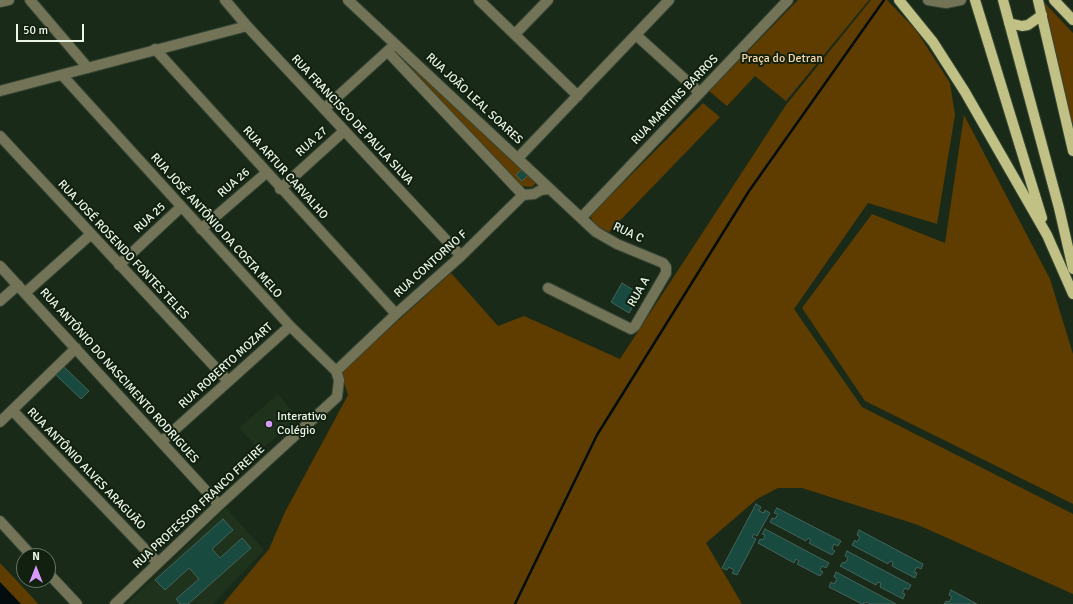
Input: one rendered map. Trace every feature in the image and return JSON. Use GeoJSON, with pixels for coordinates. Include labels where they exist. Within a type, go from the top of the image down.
{"type":"FeatureCollection","features":[{"type":"Feature","properties":{"kind":"main road"},"geometry":{"type":"LineString","coordinates":[[899,0],[933,42],[961,85],[1047,235],[1073,294]]}},
{"type":"Feature","properties":{"kind":"main road"},"geometry":{"type":"LineString","coordinates":[[974,0],[1047,235]]}},
{"type":"Feature","properties":{"kind":"main road"},"geometry":{"type":"LineString","coordinates":[[1003,0],[1061,212],[1073,269]]}},
{"type":"Feature","properties":{"kind":"main road"},"geometry":{"type":"LineString","coordinates":[[1038,0],[1073,151]]}},
{"type":"Feature","properties":{"kind":"main road"},"geometry":{"type":"LineString","coordinates":[[1054,0],[1073,20]]}},
{"type":"Feature","properties":{"kind":"main road"},"geometry":{"type":"LineString","coordinates":[[1009,23],[1022,26],[1028,25],[1042,15]]}},
{"type":"Feature","properties":{"kind":"street"},"geometry":{"type":"LineString","coordinates":[[0,2],[9,0]]}},
{"type":"Feature","properties":{"kind":"street"},"geometry":{"type":"LineString","coordinates":[[30,0],[88,68]]}},
{"type":"Feature","properties":{"kind":"street","name":"RUA FRANCISCO DE PAULA SILVA"},"geometry":{"type":"LineString","coordinates":[[226,0],[247,26],[461,256]]}},
{"type":"Feature","properties":{"kind":"street","name":"RUA JOÃO LEAL SOARES"},"geometry":{"type":"LineString","coordinates":[[350,0],[581,218]]}},
{"type":"Feature","properties":{"kind":"street"},"geometry":{"type":"LineString","coordinates":[[479,0],[578,96]]}},
{"type":"Feature","properties":{"kind":"street"},"geometry":{"type":"LineString","coordinates":[[515,34],[548,0]]}},
{"type":"Feature","properties":{"kind":"street"},"geometry":{"type":"LineString","coordinates":[[518,158],[669,0]]}},
{"type":"Feature","properties":{"kind":"street","name":"RUA MARTINS BARROS"},"geometry":{"type":"LineString","coordinates":[[581,218],[788,0]]}},
{"type":"Feature","properties":{"kind":"street"},"geometry":{"type":"LineString","coordinates":[[928,0],[946,4],[961,0]]}},
{"type":"Feature","properties":{"kind":"street"},"geometry":{"type":"LineString","coordinates":[[0,92],[247,26]]}},
{"type":"Feature","properties":{"kind":"street"},"geometry":{"type":"LineString","coordinates":[[636,35],[700,93]]}},
{"type":"Feature","properties":{"kind":"street"},"geometry":{"type":"LineString","coordinates":[[324,109],[395,44]]}},
{"type":"Feature","properties":{"kind":"street","name":"RUA ARTUR CARVALHO"},"geometry":{"type":"LineString","coordinates":[[155,50],[280,189],[396,314]]}},
{"type":"Feature","properties":{"kind":"street"},"geometry":{"type":"LineString","coordinates":[[388,52],[523,195]]}},
{"type":"Feature","properties":{"kind":"street","name":"RUA JOSÉ ANTÔNIO DA COSTA MELO"},"geometry":{"type":"LineString","coordinates":[[62,75],[290,326],[336,371]]}},
{"type":"Feature","properties":{"kind":"street","name":"RUA 27"},"geometry":{"type":"LineString","coordinates":[[280,189],[344,131]]}},
{"type":"Feature","properties":{"kind":"street","name":"RUA JOSÉ ROSENDO FONTES TELES"},"geometry":{"type":"LineString","coordinates":[[0,136],[90,235],[228,381]]}},
{"type":"Feature","properties":{"kind":"street","name":"RUA 26"},"geometry":{"type":"LineString","coordinates":[[201,229],[266,173]]}},
{"type":"Feature","properties":{"kind":"street","name":"RUA CONTORNO F"},"geometry":{"type":"LineString","coordinates":[[336,371],[396,314],[461,256],[523,195],[534,194],[541,190],[549,189]]}},
{"type":"Feature","properties":{"kind":"street","name":"RUA 25"},"geometry":{"type":"LineString","coordinates":[[118,265],[181,207]]}},
{"type":"Feature","properties":{"kind":"street","name":"RUA C"},"geometry":{"type":"LineString","coordinates":[[581,218],[606,238],[663,263],[666,267]]}},
{"type":"Feature","properties":{"kind":"street"},"geometry":{"type":"LineString","coordinates":[[25,293],[90,235]]}},
{"type":"Feature","properties":{"kind":"street","name":"RUA ANTÔNIO DO NASCIMENTO RODRIGUES"},"geometry":{"type":"LineString","coordinates":[[0,266],[219,505]]}},
{"type":"Feature","properties":{"kind":"street","name":"RUA A"},"geometry":{"type":"LineString","coordinates":[[548,288],[631,329],[635,326],[666,273],[666,267]]}},
{"type":"Feature","properties":{"kind":"street"},"geometry":{"type":"LineString","coordinates":[[0,301],[18,285]]}},
{"type":"Feature","properties":{"kind":"street","name":"RUA ROBERTO MOZART"},"geometry":{"type":"LineString","coordinates":[[162,442],[290,326]]}},
{"type":"Feature","properties":{"kind":"street"},"geometry":{"type":"LineString","coordinates":[[0,422],[76,348]]}},
{"type":"Feature","properties":{"kind":"street","name":"RUA PROFESSOR FRANCO FREIRE"},"geometry":{"type":"LineString","coordinates":[[115,604],[219,505],[337,397],[340,386],[336,371]]}},
{"type":"Feature","properties":{"kind":"street","name":"RUA ANTÔNIO ALVES ARAGUÃO"},"geometry":{"type":"LineString","coordinates":[[12,410],[158,563]]}},
{"type":"Feature","properties":{"kind":"street"},"geometry":{"type":"LineString","coordinates":[[0,521],[25,548]]}},
{"type":"Feature","properties":{"kind":"street"},"geometry":{"type":"LineString","coordinates":[[56,582],[77,604]]}},
{"type":"Feature","properties":{"kind":"shaded area","name":"Interativo Colégio"},"geometry":{"type":"Polygon","coordinates":[[[278,394],[299,419],[260,450],[239,428],[278,394]]]}},
{"type":"Feature","properties":{"kind":"shaded area"},"geometry":{"type":"Polygon","coordinates":[[[226,508],[264,550],[213,604],[127,604],[226,508]]]}},
{"type":"Feature","properties":{"kind":"shaded area"},"geometry":{"type":"Polygon","coordinates":[[[0,582],[21,604],[0,604],[0,582]]]}},
{"type":"Feature","properties":{"kind":"green space","name":"Praça do Detran"},"geometry":{"type":"Polygon","coordinates":[[[798,0],[869,0],[786,101],[755,76],[727,106],[709,91],[798,0]]]}},
{"type":"Feature","properties":{"kind":"green space"},"geometry":{"type":"Polygon","coordinates":[[[871,0],[887,0],[916,30],[950,83],[955,115],[937,224],[868,203],[794,309],[862,407],[1073,514],[1073,594],[918,525],[802,488],[778,488],[757,499],[706,543],[742,604],[223,604],[269,549],[285,512],[348,395],[341,372],[451,273],[498,326],[524,316],[620,359],[786,105],[871,0]]]}},
{"type":"Feature","properties":{"kind":"green space"},"geometry":{"type":"Polygon","coordinates":[[[1042,0],[1073,33],[1073,141],[1042,0]]]}},
{"type":"Feature","properties":{"kind":"green space"},"geometry":{"type":"Polygon","coordinates":[[[399,49],[538,181],[532,187],[519,186],[394,54],[399,49]]]}},
{"type":"Feature","properties":{"kind":"green space"},"geometry":{"type":"Polygon","coordinates":[[[703,103],[720,117],[609,232],[596,226],[590,216],[703,103]]]}},
{"type":"Feature","properties":{"kind":"green space"},"geometry":{"type":"Polygon","coordinates":[[[964,115],[1050,279],[1073,354],[1073,504],[865,401],[802,308],[872,214],[945,243],[964,115]]]}},
{"type":"Feature","properties":{"kind":"green space"},"geometry":{"type":"Polygon","coordinates":[[[0,563],[16,580],[16,588],[24,588],[38,604],[0,604],[0,563]]]}},
{"type":"Feature","properties":{"kind":"building"},"geometry":{"type":"Polygon","coordinates":[[[521,170],[528,175],[522,181],[516,175],[521,170]]]}},
{"type":"Feature","properties":{"kind":"building"},"geometry":{"type":"Polygon","coordinates":[[[622,283],[640,294],[629,313],[611,302],[622,283]]]}},
{"type":"Feature","properties":{"kind":"building"},"geometry":{"type":"Polygon","coordinates":[[[64,367],[89,391],[81,399],[56,375],[64,367]]]}},
{"type":"Feature","properties":{"kind":"building"},"geometry":{"type":"Polygon","coordinates":[[[756,504],[761,507],[759,511],[764,513],[765,510],[770,513],[757,536],[754,534],[752,537],[756,539],[737,575],[732,573],[734,570],[729,567],[727,570],[722,568],[756,504]]]}},
{"type":"Feature","properties":{"kind":"building"},"geometry":{"type":"Polygon","coordinates":[[[777,508],[841,541],[838,546],[834,544],[832,549],[835,551],[832,555],[809,543],[811,540],[808,538],[806,541],[770,522],[772,518],[775,519],[778,514],[774,513],[777,508]]]}},
{"type":"Feature","properties":{"kind":"building"},"geometry":{"type":"Polygon","coordinates":[[[223,519],[233,530],[212,549],[220,558],[242,538],[251,548],[188,604],[180,604],[176,599],[199,579],[189,568],[165,590],[155,580],[223,519]]]}},
{"type":"Feature","properties":{"kind":"building"},"geometry":{"type":"Polygon","coordinates":[[[765,529],[829,563],[826,568],[822,566],[820,570],[823,572],[820,576],[797,564],[799,561],[796,559],[794,563],[758,543],[760,539],[763,540],[765,535],[762,534],[765,529]]]}},
{"type":"Feature","properties":{"kind":"building"},"geometry":{"type":"Polygon","coordinates":[[[859,530],[923,564],[921,569],[917,567],[914,572],[917,573],[915,578],[892,566],[893,562],[890,561],[888,564],[852,545],[855,540],[857,542],[860,537],[857,535],[859,530]]]}},
{"type":"Feature","properties":{"kind":"building"},"geometry":{"type":"Polygon","coordinates":[[[847,551],[911,585],[908,590],[905,588],[902,593],[905,594],[903,599],[880,587],[881,583],[878,582],[876,585],[840,566],[843,562],[845,563],[848,558],[845,556],[847,551]]]}},
{"type":"Feature","properties":{"kind":"building"},"geometry":{"type":"Polygon","coordinates":[[[836,572],[896,604],[870,604],[867,602],[862,604],[829,587],[831,582],[834,584],[837,579],[834,577],[836,572]]]}},
{"type":"Feature","properties":{"kind":"building"},"geometry":{"type":"Polygon","coordinates":[[[951,590],[977,604],[944,604],[946,601],[949,602],[952,597],[949,595],[951,590]]]}},
{"type":"Feature","properties":{"kind":"waterway"},"geometry":{"type":"LineString","coordinates":[[515,604],[597,435],[749,191],[884,0]]}},
{"type":"Feature","properties":{"kind":"place","name":"Interativo Colégio"},"geometry":{"type":"Point","coordinates":[269,424]}}]}
